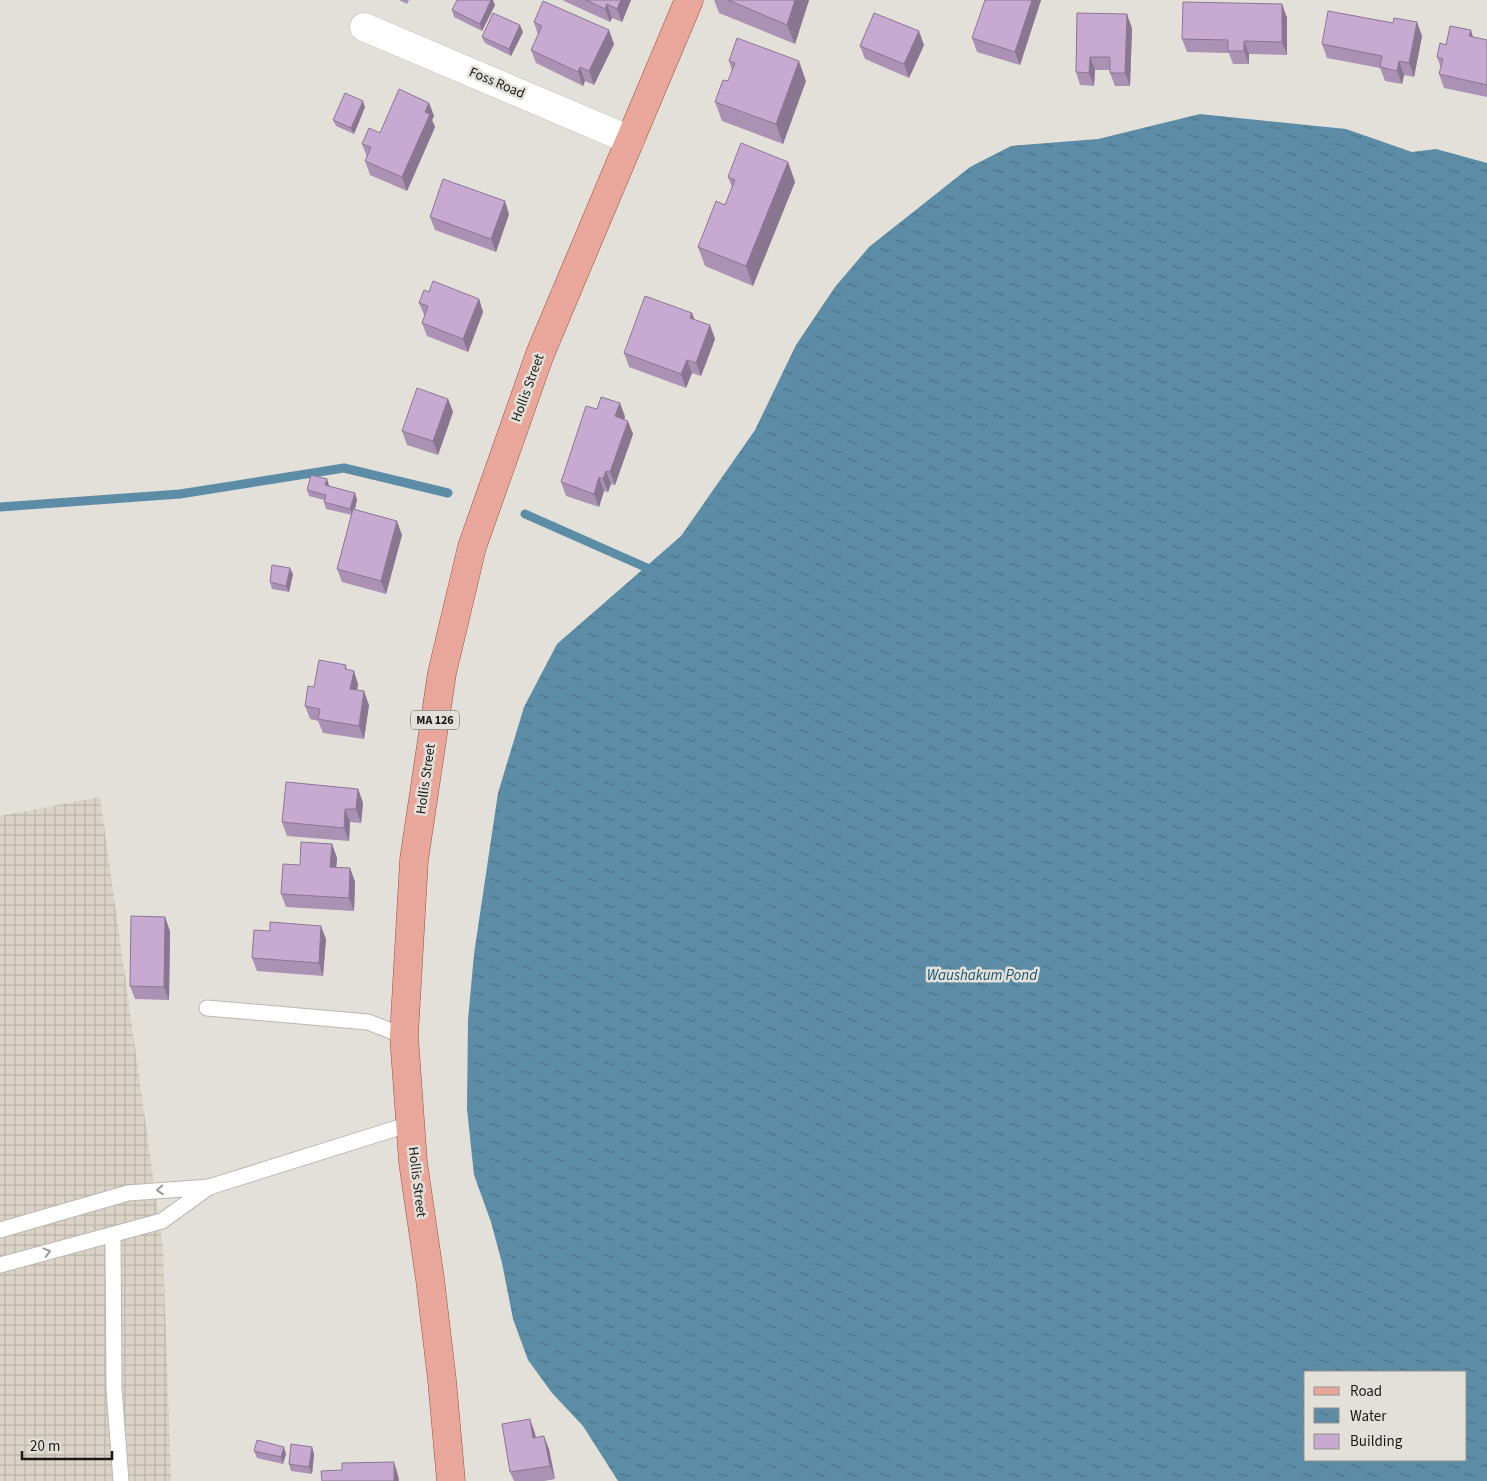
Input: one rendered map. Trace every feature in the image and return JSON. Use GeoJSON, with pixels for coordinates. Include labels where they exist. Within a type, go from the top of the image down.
{"type":"FeatureCollection","features":[{"type":"Feature","properties":{"kind":"main road","name":"Hollis Street"},"geometry":{"type":"LineString","coordinates":[[451,1481],[430,1279],[413,1162],[404,1036],[414,860],[442,673],[472,547],[540,354],[689,0]]}},
{"type":"Feature","properties":{"kind":"street","name":"Foss Road"},"geometry":{"type":"LineString","coordinates":[[364,27],[630,140]]}},
{"type":"Feature","properties":{"kind":"lane"},"geometry":{"type":"LineString","coordinates":[[207,1008],[368,1022],[404,1036]]}},
{"type":"Feature","properties":{"kind":"lane"},"geometry":{"type":"LineString","coordinates":[[0,1230],[128,1192],[209,1187],[410,1124]]}},
{"type":"Feature","properties":{"kind":"lane"},"geometry":{"type":"LineString","coordinates":[[0,1265],[162,1221],[209,1187]]}},
{"type":"Feature","properties":{"kind":"lane"},"geometry":{"type":"LineString","coordinates":[[113,1234],[114,1388],[121,1481]]}},
{"type":"Feature","properties":{"kind":"shaded area"},"geometry":{"type":"Polygon","coordinates":[[[100,797],[163,1248],[171,1481],[0,1481],[0,816],[100,797]]]}},
{"type":"Feature","properties":{"kind":"water","name":"Waushakum Pond"},"geometry":{"type":"Polygon","coordinates":[[[1200,114],[1346,129],[1412,152],[1436,149],[1487,163],[1487,1481],[618,1481],[583,1426],[552,1393],[528,1360],[513,1319],[502,1263],[491,1222],[474,1175],[467,1109],[468,1020],[474,954],[498,793],[524,707],[557,644],[681,536],[755,430],[796,345],[835,287],[869,247],[970,167],[1011,146],[1098,139],[1200,114]]]}},
{"type":"Feature","properties":{"kind":"building"},"geometry":{"type":"Polygon","coordinates":[[[457,0],[491,0],[480,24],[452,10],[457,0]]]}},
{"type":"Feature","properties":{"kind":"building"},"geometry":{"type":"Polygon","coordinates":[[[586,0],[621,0],[617,9],[607,4],[605,9],[586,0]]]}},
{"type":"Feature","properties":{"kind":"building"},"geometry":{"type":"Polygon","coordinates":[[[728,0],[795,0],[787,25],[728,0]]]}},
{"type":"Feature","properties":{"kind":"building"},"geometry":{"type":"Polygon","coordinates":[[[985,0],[1032,0],[1015,52],[972,38],[985,0]]]}},
{"type":"Feature","properties":{"kind":"building"},"geometry":{"type":"Polygon","coordinates":[[[543,1],[609,30],[589,71],[580,67],[578,72],[531,50],[542,26],[534,22],[543,1]]]}},
{"type":"Feature","properties":{"kind":"building"},"geometry":{"type":"Polygon","coordinates":[[[1183,2],[1282,4],[1282,42],[1244,41],[1244,51],[1228,51],[1228,40],[1182,39],[1183,2]]]}},
{"type":"Feature","properties":{"kind":"building"},"geometry":{"type":"Polygon","coordinates":[[[1328,11],[1393,23],[1394,18],[1417,22],[1409,63],[1399,61],[1397,71],[1380,67],[1382,56],[1322,44],[1328,11]]]}},
{"type":"Feature","properties":{"kind":"building"},"geometry":{"type":"Polygon","coordinates":[[[493,13],[520,25],[509,49],[482,37],[493,13]]]}},
{"type":"Feature","properties":{"kind":"building"},"geometry":{"type":"Polygon","coordinates":[[[874,13],[919,31],[904,64],[860,46],[874,13]]]}},
{"type":"Feature","properties":{"kind":"building"},"geometry":{"type":"Polygon","coordinates":[[[1077,13],[1127,14],[1125,73],[1110,73],[1110,57],[1090,57],[1089,73],[1076,72],[1077,13]]]}},
{"type":"Feature","properties":{"kind":"building"},"geometry":{"type":"Polygon","coordinates":[[[1450,26],[1471,30],[1469,36],[1487,40],[1487,85],[1439,74],[1443,59],[1437,57],[1440,43],[1446,45],[1450,26]]]}},
{"type":"Feature","properties":{"kind":"building"},"geometry":{"type":"Polygon","coordinates":[[[737,38],[799,61],[776,124],[715,102],[723,80],[728,81],[735,63],[729,61],[737,38]]]}},
{"type":"Feature","properties":{"kind":"building"},"geometry":{"type":"Polygon","coordinates":[[[399,89],[429,103],[425,112],[430,114],[402,177],[365,161],[371,147],[362,144],[369,128],[380,133],[399,89]]]}},
{"type":"Feature","properties":{"kind":"building"},"geometry":{"type":"Polygon","coordinates":[[[345,93],[363,101],[351,128],[333,120],[345,93]]]}},
{"type":"Feature","properties":{"kind":"building"},"geometry":{"type":"Polygon","coordinates":[[[741,143],[788,162],[746,266],[698,247],[716,201],[725,205],[735,180],[728,177],[741,143]]]}},
{"type":"Feature","properties":{"kind":"building"},"geometry":{"type":"Polygon","coordinates":[[[443,179],[505,201],[491,239],[430,217],[443,179]]]}},
{"type":"Feature","properties":{"kind":"building"},"geometry":{"type":"Polygon","coordinates":[[[433,281],[479,299],[463,339],[422,323],[428,306],[419,303],[424,290],[429,292],[433,281]]]}},
{"type":"Feature","properties":{"kind":"building"},"geometry":{"type":"Polygon","coordinates":[[[645,296],[692,313],[690,318],[710,325],[696,363],[687,360],[681,374],[624,353],[645,296]]]}},
{"type":"Feature","properties":{"kind":"building"},"geometry":{"type":"Polygon","coordinates":[[[417,388],[448,399],[433,441],[402,431],[417,388]]]}},
{"type":"Feature","properties":{"kind":"building"},"geometry":{"type":"Polygon","coordinates":[[[601,397],[620,403],[615,416],[628,421],[610,472],[606,471],[603,479],[599,477],[594,494],[561,482],[586,406],[597,409],[601,397]]]}},
{"type":"Feature","properties":{"kind":"building"},"geometry":{"type":"Polygon","coordinates":[[[311,475],[327,479],[325,485],[355,493],[350,509],[324,502],[326,495],[307,490],[311,475]]]}},
{"type":"Feature","properties":{"kind":"building"},"geometry":{"type":"Polygon","coordinates":[[[353,509],[397,521],[381,581],[337,569],[353,509]]]}},
{"type":"Feature","properties":{"kind":"building"},"geometry":{"type":"Polygon","coordinates":[[[272,565],[290,568],[286,586],[270,582],[272,565]]]}},
{"type":"Feature","properties":{"kind":"building"},"geometry":{"type":"Polygon","coordinates":[[[319,660],[346,665],[345,669],[354,671],[350,689],[364,691],[359,726],[318,719],[320,709],[305,706],[308,686],[314,687],[319,660]]]}},
{"type":"Feature","properties":{"kind":"building"},"geometry":{"type":"Polygon","coordinates":[[[286,782],[358,789],[356,809],[345,809],[344,828],[282,822],[286,782]]]}},
{"type":"Feature","properties":{"kind":"building"},"geometry":{"type":"Polygon","coordinates":[[[301,842],[332,844],[330,867],[350,868],[349,898],[281,894],[283,864],[300,865],[301,842]]]}},
{"type":"Feature","properties":{"kind":"building"},"geometry":{"type":"Polygon","coordinates":[[[131,916],[165,917],[164,987],[130,986],[131,916]]]}},
{"type":"Feature","properties":{"kind":"building"},"geometry":{"type":"Polygon","coordinates":[[[270,922],[321,926],[319,963],[252,958],[254,930],[270,931],[270,922]]]}},
{"type":"Feature","properties":{"kind":"building"},"geometry":{"type":"Polygon","coordinates":[[[530,1419],[533,1438],[544,1436],[550,1466],[510,1472],[502,1424],[530,1419]]]}},
{"type":"Feature","properties":{"kind":"building"},"geometry":{"type":"Polygon","coordinates":[[[257,1440],[284,1447],[281,1457],[254,1451],[257,1440]]]}},
{"type":"Feature","properties":{"kind":"building"},"geometry":{"type":"Polygon","coordinates":[[[291,1444],[312,1447],[309,1467],[289,1464],[291,1444]]]}},
{"type":"Feature","properties":{"kind":"building"},"geometry":{"type":"Polygon","coordinates":[[[394,1462],[394,1481],[322,1481],[321,1471],[342,1470],[342,1463],[394,1462]]]}},
{"type":"Feature","properties":{"kind":"waterway"},"geometry":{"type":"LineString","coordinates":[[0,507],[180,494],[344,468],[448,493]]}},
{"type":"Feature","properties":{"kind":"waterway"},"geometry":{"type":"LineString","coordinates":[[525,514],[654,571]]}}]}
